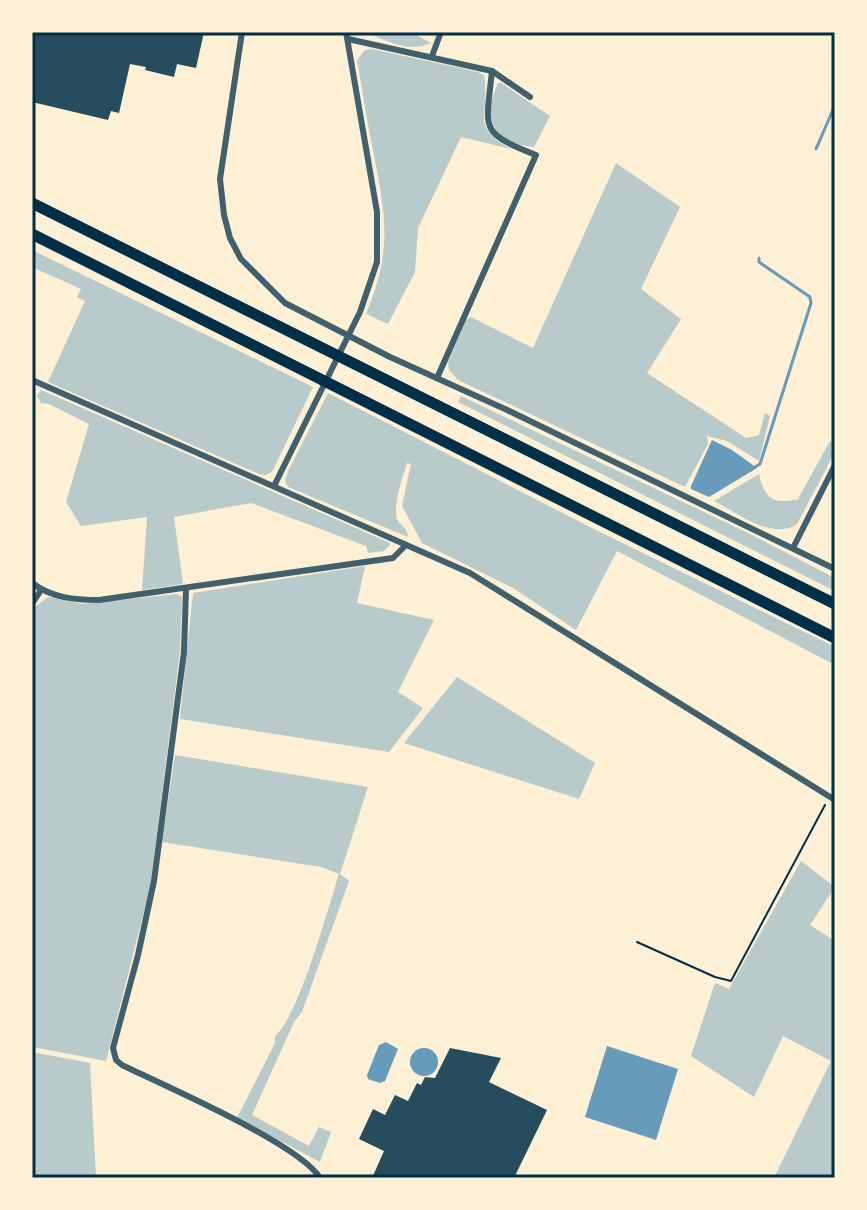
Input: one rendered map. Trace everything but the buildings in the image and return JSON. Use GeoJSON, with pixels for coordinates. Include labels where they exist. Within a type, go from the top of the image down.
{"type":"FeatureCollection","features":[{"type":"Feature","properties":{"kind":"highway"},"geometry":{"type":"LineString","coordinates":[[32,203],[835,604]]}},
{"type":"Feature","properties":{"kind":"highway"},"geometry":{"type":"LineString","coordinates":[[32,234],[835,638]]}},
{"type":"Feature","properties":{"kind":"street"},"geometry":{"type":"LineString","coordinates":[[242,32],[220,179],[224,215],[230,238],[241,259],[285,303],[835,569]]}},
{"type":"Feature","properties":{"kind":"street"},"geometry":{"type":"LineString","coordinates":[[432,56],[441,32]]}},
{"type":"Feature","properties":{"kind":"street"},"geometry":{"type":"LineString","coordinates":[[274,486],[360,312],[377,262],[378,230],[347,35],[492,71],[530,97]]}},
{"type":"Feature","properties":{"kind":"street"},"geometry":{"type":"LineString","coordinates":[[437,378],[536,155],[504,142],[488,127],[492,71]]}},
{"type":"Feature","properties":{"kind":"street"},"geometry":{"type":"LineString","coordinates":[[32,380],[470,573],[832,798]]}},
{"type":"Feature","properties":{"kind":"street"},"geometry":{"type":"LineString","coordinates":[[793,548],[835,465]]}},
{"type":"Feature","properties":{"kind":"street"},"geometry":{"type":"LineString","coordinates":[[32,583],[62,598],[91,600],[393,558],[406,545]]}},
{"type":"Feature","properties":{"kind":"street"},"geometry":{"type":"LineString","coordinates":[[186,588],[184,652],[154,881],[113,1055],[122,1065],[278,1145],[308,1164],[320,1178]]}},
{"type":"Feature","properties":{"kind":"street"},"geometry":{"type":"LineString","coordinates":[[32,604],[41,590]]}},
{"type":"Feature","properties":{"kind":"path"},"geometry":{"type":"LineString","coordinates":[[637,942],[715,977],[731,981],[832,798]]}},
{"type":"Feature","properties":{"kind":"shaded area"},"geometry":{"type":"Polygon","coordinates":[[[365,32],[411,32],[431,43],[406,46],[365,32]]]}},
{"type":"Feature","properties":{"kind":"shaded area"},"geometry":{"type":"Polygon","coordinates":[[[372,49],[484,75],[485,126],[498,141],[511,149],[461,137],[418,228],[415,272],[388,324],[366,314],[381,269],[384,249],[383,211],[357,60],[365,50],[372,49]]]}},
{"type":"Feature","properties":{"kind":"shaded area"},"geometry":{"type":"Polygon","coordinates":[[[498,83],[550,116],[534,147],[509,141],[494,127],[491,108],[498,83]]]}},
{"type":"Feature","properties":{"kind":"shaded area"},"geometry":{"type":"Polygon","coordinates":[[[616,163],[680,207],[641,289],[681,319],[647,373],[746,438],[759,435],[765,413],[770,416],[759,461],[727,441],[707,436],[708,444],[685,487],[458,380],[449,370],[448,362],[466,320],[471,317],[533,348],[616,163]]]}},
{"type":"Feature","properties":{"kind":"shaded area"},"geometry":{"type":"Polygon","coordinates":[[[32,250],[313,387],[272,472],[259,474],[48,382],[85,301],[77,297],[81,289],[32,267],[32,250]]]}},
{"type":"Feature","properties":{"kind":"shaded area"},"geometry":{"type":"Polygon","coordinates":[[[41,390],[390,545],[384,551],[368,553],[366,546],[251,503],[174,517],[183,584],[142,590],[147,517],[81,526],[66,502],[89,424],[41,403],[37,396],[41,390]]]}},
{"type":"Feature","properties":{"kind":"shaded area"},"geometry":{"type":"Polygon","coordinates":[[[328,393],[594,529],[835,647],[835,665],[617,551],[576,630],[513,588],[422,543],[402,506],[411,464],[407,463],[396,509],[398,521],[406,529],[408,537],[288,487],[285,481],[288,471],[328,393]]]}},
{"type":"Feature","properties":{"kind":"shaded area"},"geometry":{"type":"Polygon","coordinates":[[[461,396],[835,578],[835,591],[458,402],[461,396]]]}},
{"type":"Feature","properties":{"kind":"shaded area"},"geometry":{"type":"Polygon","coordinates":[[[830,441],[835,444],[835,452],[797,524],[777,529],[766,527],[714,501],[759,474],[771,498],[782,501],[798,499],[830,441]]]}},
{"type":"Feature","properties":{"kind":"shaded area"},"geometry":{"type":"Polygon","coordinates":[[[365,566],[357,603],[434,620],[398,692],[423,708],[389,752],[180,719],[193,593],[365,566]]]}},
{"type":"Feature","properties":{"kind":"shaded area"},"geometry":{"type":"Polygon","coordinates":[[[177,594],[182,597],[180,651],[150,888],[106,1061],[32,1047],[32,692],[35,678],[32,677],[32,609],[48,597],[82,604],[177,594]]]}},
{"type":"Feature","properties":{"kind":"shaded area"},"geometry":{"type":"Polygon","coordinates":[[[457,677],[595,763],[579,799],[404,743],[457,677]]]}},
{"type":"Feature","properties":{"kind":"shaded area"},"geometry":{"type":"Polygon","coordinates":[[[175,755],[368,787],[340,874],[349,881],[302,1012],[294,1022],[252,1115],[309,1146],[319,1127],[331,1132],[320,1162],[237,1118],[275,1043],[275,1036],[294,1007],[339,874],[321,867],[162,842],[175,755]]]}},
{"type":"Feature","properties":{"kind":"shaded area"},"geometry":{"type":"Polygon","coordinates":[[[801,861],[835,887],[810,925],[835,941],[835,1178],[774,1178],[831,1061],[783,1036],[754,1097],[691,1056],[715,983],[729,989],[801,861]]]}},
{"type":"Feature","properties":{"kind":"shaded area"},"geometry":{"type":"Polygon","coordinates":[[[32,1052],[90,1063],[96,1178],[32,1178],[32,1052]]]}},
{"type":"Feature","properties":{"kind":"water"},"geometry":{"type":"Polygon","coordinates":[[[712,440],[757,468],[709,497],[691,489],[691,486],[712,440]]]}},
{"type":"Feature","properties":{"kind":"water"},"geometry":{"type":"Polygon","coordinates":[[[386,1042],[398,1049],[385,1081],[380,1083],[368,1079],[367,1075],[379,1045],[386,1042]]]}},
{"type":"Feature","properties":{"kind":"water"},"geometry":{"type":"Polygon","coordinates":[[[607,1046],[678,1069],[656,1140],[585,1117],[607,1046]]]}},
{"type":"Feature","properties":{"kind":"water"},"geometry":{"type":"Polygon","coordinates":[[[424,1048],[434,1052],[438,1062],[434,1072],[424,1076],[414,1072],[410,1062],[414,1052],[424,1048]]]}},
{"type":"Feature","properties":{"kind":"waterway"},"geometry":{"type":"LineString","coordinates":[[816,149],[835,105]]}},
{"type":"Feature","properties":{"kind":"waterway"},"geometry":{"type":"LineString","coordinates":[[755,467],[760,464],[811,303],[810,297],[759,262],[759,258]]}}]}
